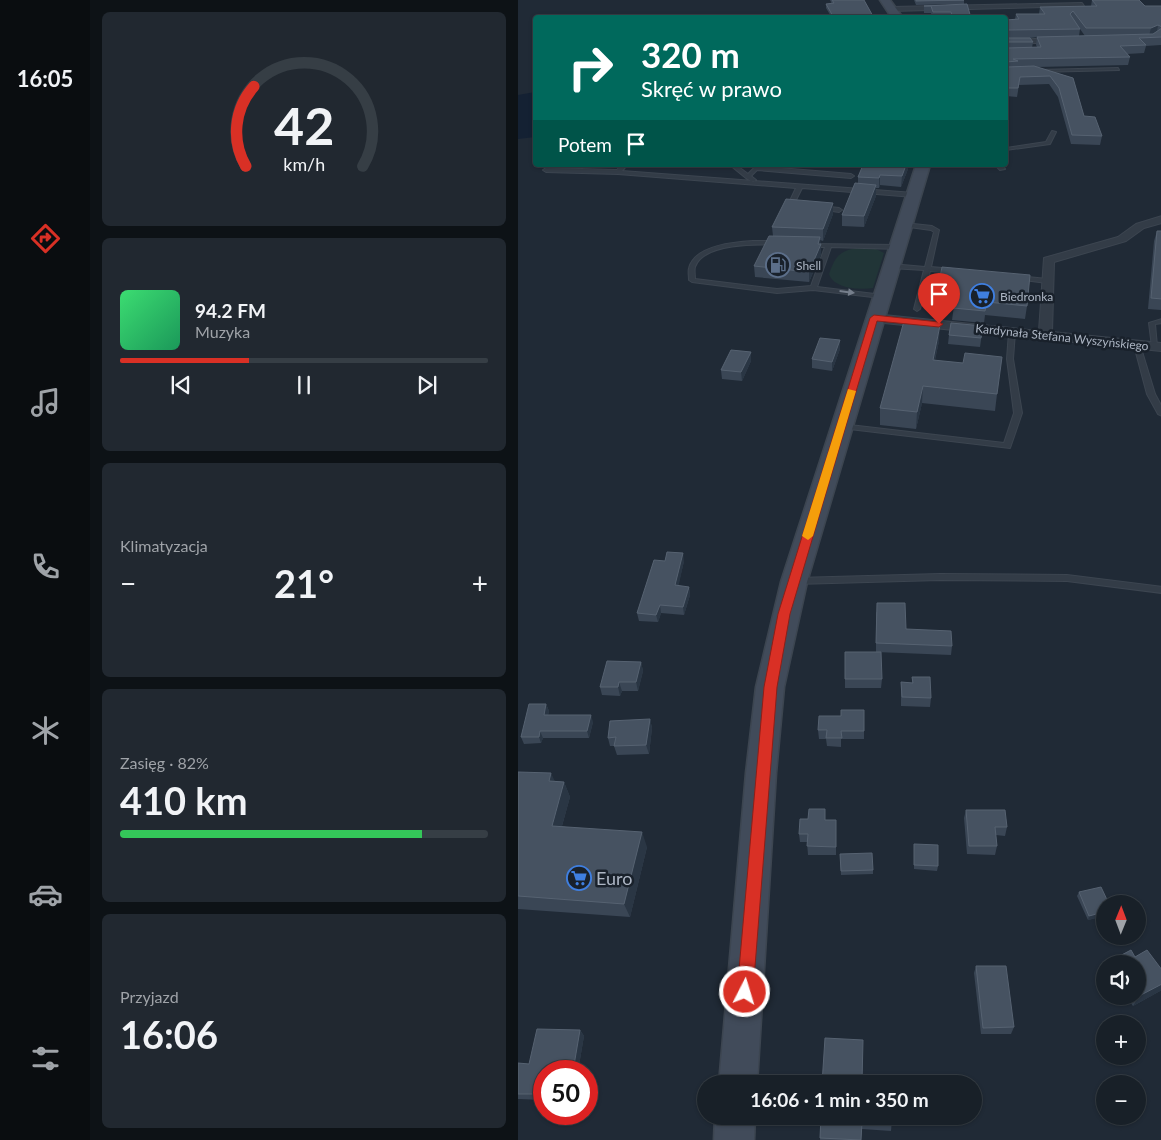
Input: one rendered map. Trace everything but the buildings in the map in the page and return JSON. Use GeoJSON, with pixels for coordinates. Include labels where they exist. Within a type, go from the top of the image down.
{"type":"FeatureCollection","features":[{"type":"Feature","properties":{"kind":"main road"},"geometry":{"type":"LineString","coordinates":[[885,0],[895,14]]}},
{"type":"Feature","properties":{"kind":"main road"},"geometry":{"type":"LineString","coordinates":[[739,1075],[770,687],[784,614],[922,167]]}},
{"type":"Feature","properties":{"kind":"main road"},"geometry":{"type":"LineString","coordinates":[[734,1140],[735,1125]]}},
{"type":"Feature","properties":{"kind":"street"},"geometry":{"type":"LineString","coordinates":[[895,14],[1082,5]]}},
{"type":"Feature","properties":{"kind":"street"},"geometry":{"type":"LineString","coordinates":[[1008,42],[1032,44],[1067,40]]}},
{"type":"Feature","properties":{"kind":"street"},"geometry":{"type":"LineString","coordinates":[[1045,335],[1048,260],[1122,239],[1140,226],[1162,219]]}},
{"type":"Feature","properties":{"kind":"street","name":"Kardynała Stefana Wyszyńskiego"},"geometry":{"type":"LineString","coordinates":[[878,307],[1012,332],[1158,347]]}},
{"type":"Feature","properties":{"kind":"lane"},"geometry":{"type":"LineString","coordinates":[[1028,71],[1118,69]]}},
{"type":"Feature","properties":{"kind":"lane"},"geometry":{"type":"LineString","coordinates":[[1008,149],[1048,143],[1054,132]]}},
{"type":"Feature","properties":{"kind":"lane"},"geometry":{"type":"LineString","coordinates":[[618,172],[622,167]]}},
{"type":"Feature","properties":{"kind":"lane"},"geometry":{"type":"LineString","coordinates":[[736,167],[755,182]]}},
{"type":"Feature","properties":{"kind":"lane"},"geometry":{"type":"LineString","coordinates":[[748,177],[756,168],[851,176]]}},
{"type":"Feature","properties":{"kind":"lane"},"geometry":{"type":"LineString","coordinates":[[546,170],[618,172],[704,181],[755,182],[914,195]]}},
{"type":"Feature","properties":{"kind":"lane"},"geometry":{"type":"LineString","coordinates":[[800,186],[790,205],[800,206]]}},
{"type":"Feature","properties":{"kind":"lane"},"geometry":{"type":"LineString","coordinates":[[810,207],[839,210]]}},
{"type":"Feature","properties":{"kind":"lane"},"geometry":{"type":"LineString","coordinates":[[904,225],[932,228],[937,231],[917,309]]}},
{"type":"Feature","properties":{"kind":"lane"},"geometry":{"type":"LineString","coordinates":[[790,244],[750,242],[709,250],[694,264],[690,273],[692,280],[777,290],[813,288],[878,307]]}},
{"type":"Feature","properties":{"kind":"lane"},"geometry":{"type":"LineString","coordinates":[[800,244],[898,247]]}},
{"type":"Feature","properties":{"kind":"lane"},"geometry":{"type":"LineString","coordinates":[[813,288],[830,246]]}},
{"type":"Feature","properties":{"kind":"lane"},"geometry":{"type":"LineString","coordinates":[[891,266],[956,272]]}},
{"type":"Feature","properties":{"kind":"lane"},"geometry":{"type":"LineString","coordinates":[[1014,277],[1047,281]]}},
{"type":"Feature","properties":{"kind":"lane"},"geometry":{"type":"LineString","coordinates":[[1158,347],[1152,323],[1162,321]]}},
{"type":"Feature","properties":{"kind":"lane"},"geometry":{"type":"LineString","coordinates":[[841,426],[1008,446],[1018,413],[1010,359],[1012,332]]}},
{"type":"Feature","properties":{"kind":"lane"},"geometry":{"type":"LineString","coordinates":[[1136,345],[1151,394],[1162,414]]}},
{"type":"Feature","properties":{"kind":"lane"},"geometry":{"type":"LineString","coordinates":[[794,582],[940,577],[1067,578],[1162,590]]}},
{"type":"Feature","properties":{"kind":"green space"},"geometry":{"type":"Polygon","coordinates":[[[857,248],[876,249],[884,253],[873,288],[861,289],[842,286],[836,283],[829,274],[838,256],[846,251],[857,248]]]}},
{"type":"Feature","properties":{"kind":"water"},"geometry":{"type":"Polygon","coordinates":[[[533,92],[533,137],[518,139],[518,95],[533,92]]]}},
{"type":"Feature","properties":{"kind":"slow traffic"},"geometry":{"type":"LineString","coordinates":[[808,536],[852,391]]}},
{"type":"Feature","properties":{"kind":"place","name":"Shell"},"geometry":{"type":"Point","coordinates":[778,265]}},
{"type":"Feature","properties":{"kind":"place","name":"Biedronka"},"geometry":{"type":"Point","coordinates":[982,296]}},
{"type":"Feature","properties":{"kind":"place","name":"Euro"},"geometry":{"type":"Point","coordinates":[579,878]}},
{"type":"Feature","properties":{"kind":"route"},"geometry":{"type":"LineString","coordinates":[[745,992],[760,783],[770,687],[784,614],[874,318],[939,324]]}}]}
